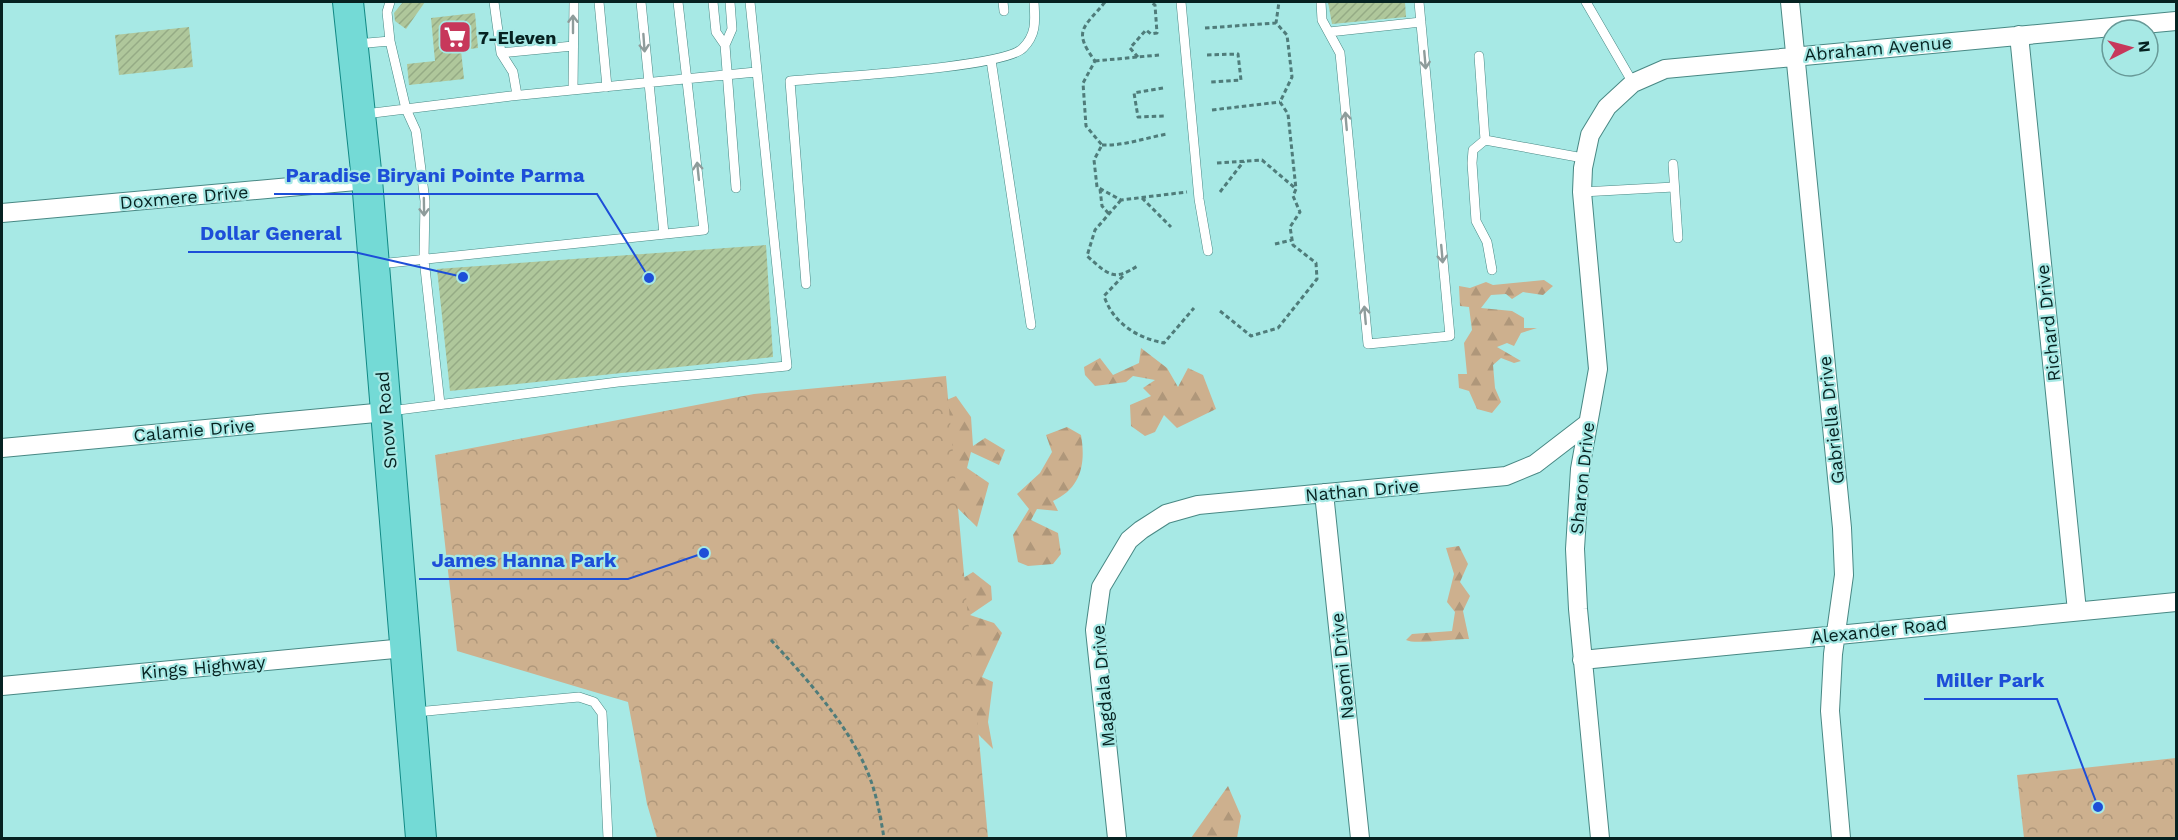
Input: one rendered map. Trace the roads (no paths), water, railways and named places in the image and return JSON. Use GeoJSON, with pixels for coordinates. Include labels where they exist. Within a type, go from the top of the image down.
{"type":"FeatureCollection","features":[{"type":"Feature","properties":{"kind":"main road","name":"Snow Road"},"geometry":{"type":"LineString","coordinates":[[348,2],[374,265],[421,838]]}},
{"type":"Feature","properties":{"kind":"street","name":"Gabriella Drive"},"geometry":{"type":"LineString","coordinates":[[1790,2],[1842,528],[1844,575],[1833,654],[1830,711],[1841,838]]}},
{"type":"Feature","properties":{"kind":"street","name":"Abraham Avenue"},"geometry":{"type":"LineString","coordinates":[[1597,120],[1616,96],[1633,83],[1665,69],[2176,21]]}},
{"type":"Feature","properties":{"kind":"street","name":"Richard Drive"},"geometry":{"type":"LineString","coordinates":[[2019,35],[2077,611]]}},
{"type":"Feature","properties":{"kind":"street","name":"Sharon Drive"},"geometry":{"type":"LineString","coordinates":[[1597,120],[1584,158],[1582,192],[1598,348],[1598,369],[1580,469],[1575,549],[1582,660],[1600,838]]}},
{"type":"Feature","properties":{"kind":"street","name":"Doxmere Drive"},"geometry":{"type":"LineString","coordinates":[[2,213],[366,180]]}},
{"type":"Feature","properties":{"kind":"street","name":"Calamie Drive"},"geometry":{"type":"LineString","coordinates":[[2,448],[386,412]]}},
{"type":"Feature","properties":{"kind":"street","name":"Nathan Drive"},"geometry":{"type":"LineString","coordinates":[[1129,540],[1153,521],[1182,508],[1506,476],[1544,458],[1587,423]]}},
{"type":"Feature","properties":{"kind":"street","name":"Naomi Drive"},"geometry":{"type":"LineString","coordinates":[[1324,493],[1360,838]]}},
{"type":"Feature","properties":{"kind":"street","name":"Magdala Drive"},"geometry":{"type":"LineString","coordinates":[[1117,838],[1095,630],[1101,587],[1129,540]]}},
{"type":"Feature","properties":{"kind":"street","name":"Alexander Road"},"geometry":{"type":"LineString","coordinates":[[1582,660],[2176,602]]}},
{"type":"Feature","properties":{"kind":"street","name":"Kings Highway"},"geometry":{"type":"LineString","coordinates":[[2,686],[405,648]]}},
{"type":"Feature","properties":{"kind":"lane"},"geometry":{"type":"LineString","coordinates":[[390,2],[387,12],[390,41],[406,109],[416,130],[425,201],[424,259],[440,404]]}},
{"type":"Feature","properties":{"kind":"lane"},"geometry":{"type":"LineString","coordinates":[[494,2],[501,53],[513,72],[517,95]]}},
{"type":"Feature","properties":{"kind":"lane"},"geometry":{"type":"LineString","coordinates":[[573,2],[573,90]]}},
{"type":"Feature","properties":{"kind":"lane"},"geometry":{"type":"LineString","coordinates":[[599,2],[607,87]]}},
{"type":"Feature","properties":{"kind":"lane"},"geometry":{"type":"LineString","coordinates":[[641,2],[647,84],[664,234]]}},
{"type":"Feature","properties":{"kind":"lane"},"geometry":{"type":"LineString","coordinates":[[374,265],[704,230],[678,2]]}},
{"type":"Feature","properties":{"kind":"lane"},"geometry":{"type":"LineString","coordinates":[[713,2],[716,32],[725,45]]}},
{"type":"Feature","properties":{"kind":"lane"},"geometry":{"type":"LineString","coordinates":[[730,2],[732,29],[725,45],[736,188]]}},
{"type":"Feature","properties":{"kind":"lane"},"geometry":{"type":"LineString","coordinates":[[386,412],[618,382],[787,366],[750,2]]}},
{"type":"Feature","properties":{"kind":"lane"},"geometry":{"type":"LineString","coordinates":[[806,284],[790,81],[991,60],[1022,50],[1036,29],[1034,2]]}},
{"type":"Feature","properties":{"kind":"lane"},"geometry":{"type":"LineString","coordinates":[[1181,2],[1199,199],[1208,251]]}},
{"type":"Feature","properties":{"kind":"lane"},"geometry":{"type":"LineString","coordinates":[[1320,2],[1322,20],[1340,53],[1368,345],[1450,336],[1419,2]]}},
{"type":"Feature","properties":{"kind":"lane"},"geometry":{"type":"LineString","coordinates":[[1586,2],[1633,83]]}},
{"type":"Feature","properties":{"kind":"lane"},"geometry":{"type":"LineString","coordinates":[[1329,32],[1421,22]]}},
{"type":"Feature","properties":{"kind":"lane"},"geometry":{"type":"LineString","coordinates":[[352,44],[390,41]]}},
{"type":"Feature","properties":{"kind":"lane"},"geometry":{"type":"LineString","coordinates":[[501,53],[573,46]]}},
{"type":"Feature","properties":{"kind":"lane"},"geometry":{"type":"LineString","coordinates":[[1479,56],[1485,140]]}},
{"type":"Feature","properties":{"kind":"lane"},"geometry":{"type":"LineString","coordinates":[[991,60],[1031,325]]}},
{"type":"Feature","properties":{"kind":"lane"},"geometry":{"type":"LineString","coordinates":[[360,115],[517,95],[756,72]]}},
{"type":"Feature","properties":{"kind":"lane"},"geometry":{"type":"LineString","coordinates":[[1485,140],[1584,158]]}},
{"type":"Feature","properties":{"kind":"lane"},"geometry":{"type":"LineString","coordinates":[[1485,140],[1473,150],[1472,163],[1476,221],[1487,242],[1492,270]]}},
{"type":"Feature","properties":{"kind":"lane"},"geometry":{"type":"LineString","coordinates":[[1673,164],[1678,238]]}},
{"type":"Feature","properties":{"kind":"lane"},"geometry":{"type":"LineString","coordinates":[[1582,192],[1674,187]]}},
{"type":"Feature","properties":{"kind":"lane"},"geometry":{"type":"LineString","coordinates":[[411,712],[579,697],[594,702],[602,713],[608,838]]}},
{"type":"Feature","properties":{"kind":"place","name":"7-Eleven"},"geometry":{"type":"Point","coordinates":[455,37]}},
{"type":"Feature","properties":{"kind":"place","name":"Dollar General"},"geometry":{"type":"Point","coordinates":[463,277]}},
{"type":"Feature","properties":{"kind":"place","name":"Paradise Biryani Pointe Parma"},"geometry":{"type":"Point","coordinates":[649,278]}},
{"type":"Feature","properties":{"kind":"place","name":"James Hanna Park"},"geometry":{"type":"Point","coordinates":[704,553]}},
{"type":"Feature","properties":{"kind":"place","name":"Miller Park"},"geometry":{"type":"Point","coordinates":[2098,807]}}]}
